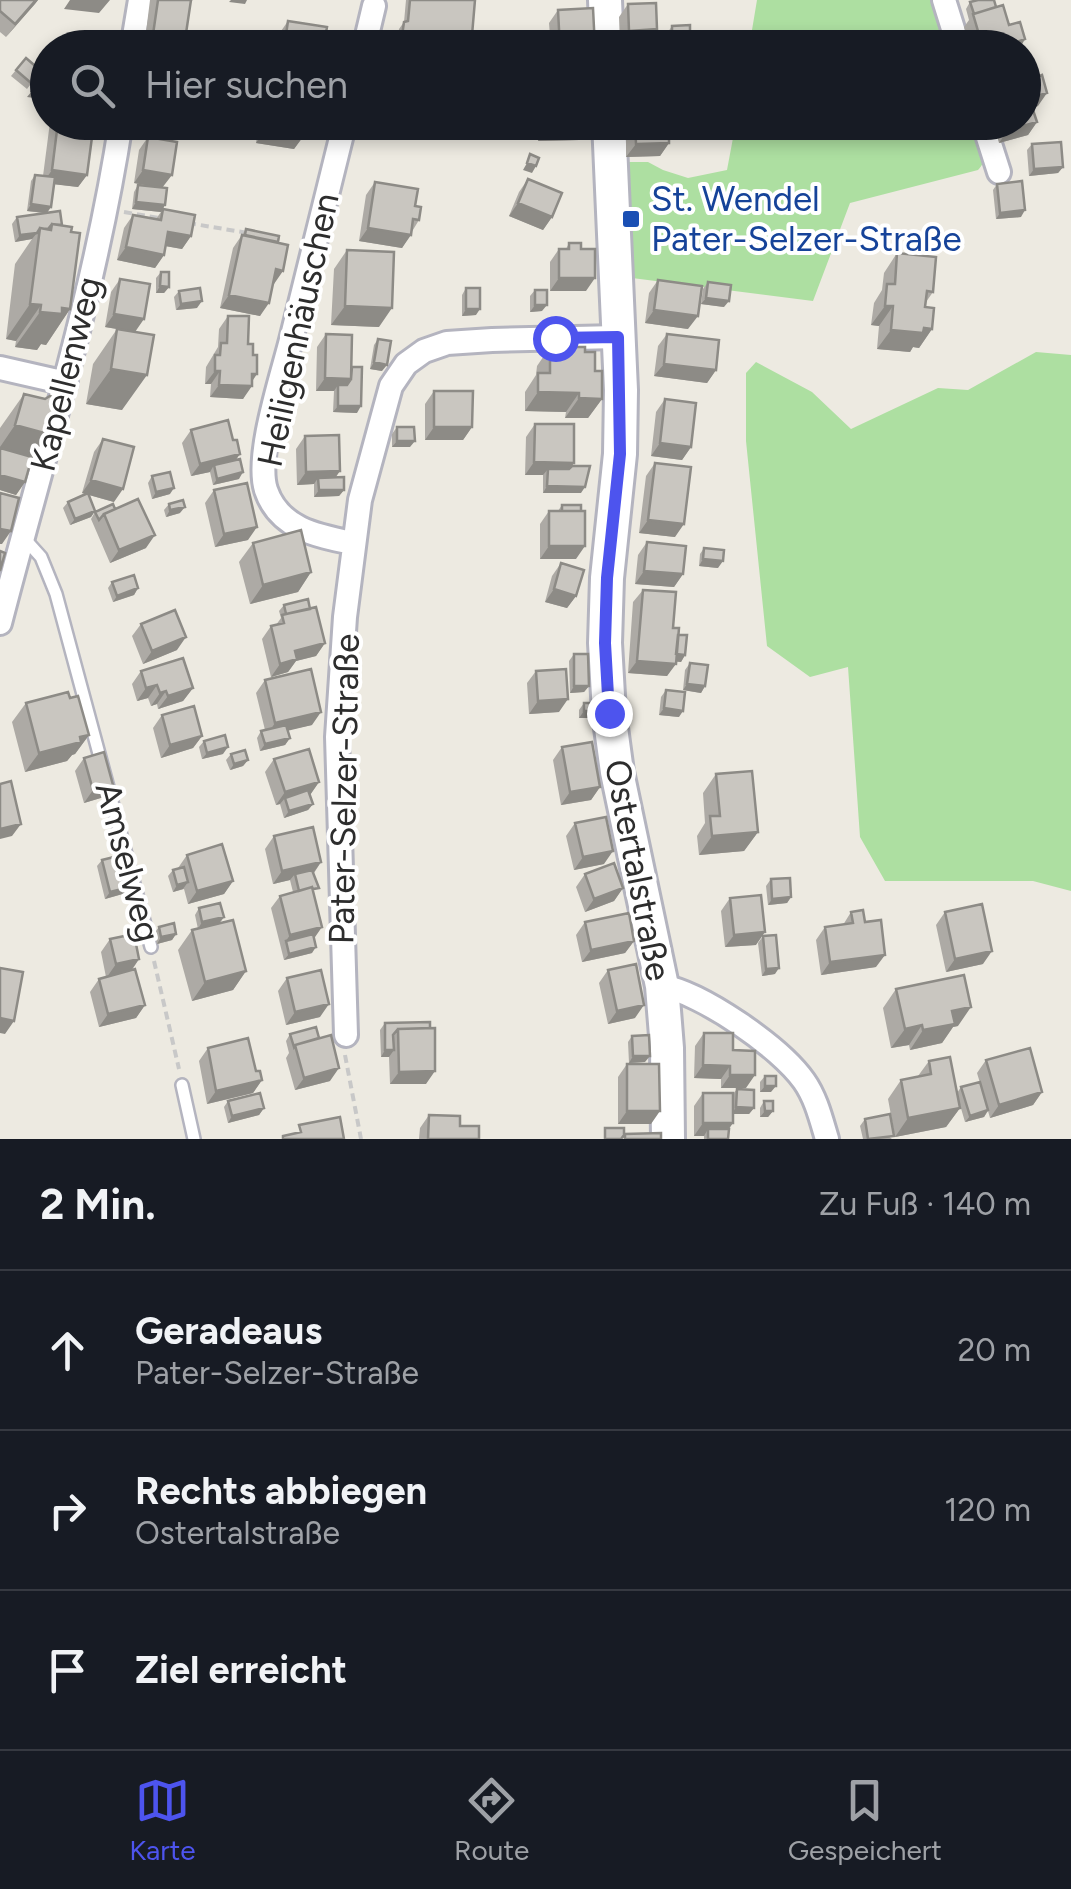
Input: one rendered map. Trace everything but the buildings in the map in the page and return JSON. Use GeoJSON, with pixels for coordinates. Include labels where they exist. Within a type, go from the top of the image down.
{"type":"FeatureCollection","features":[{"type":"Feature","properties":{"kind":"street"},"geometry":{"type":"LineString","coordinates":[[135,30],[140,0]]}},
{"type":"Feature","properties":{"kind":"street"},"geometry":{"type":"LineString","coordinates":[[605,0],[606,30]]}},
{"type":"Feature","properties":{"kind":"street"},"geometry":{"type":"LineString","coordinates":[[944,0],[953,30]]}},
{"type":"Feature","properties":{"kind":"street"},"geometry":{"type":"LineString","coordinates":[[368,30],[374,6]]}},
{"type":"Feature","properties":{"kind":"street","name":"Kapellenweg"},"geometry":{"type":"LineString","coordinates":[[0,623],[66,383],[118,140]]}},
{"type":"Feature","properties":{"kind":"street","name":"Heiligenhäuschen"},"geometry":{"type":"LineString","coordinates":[[341,140],[263,458],[263,477],[267,494],[295,528],[353,543]]}},
{"type":"Feature","properties":{"kind":"street","name":"Ostertalstraße"},"geometry":{"type":"LineString","coordinates":[[610,140],[620,454],[607,578],[608,695],[617,772],[662,986],[668,1048],[668,1139]]}},
{"type":"Feature","properties":{"kind":"street"},"geometry":{"type":"LineString","coordinates":[[988,140],[998,172]]}},
{"type":"Feature","properties":{"kind":"street","name":"Pater-Selzer-Straße"},"geometry":{"type":"LineString","coordinates":[[346,1034],[337,737],[345,617],[360,500],[391,386],[406,364],[424,351],[447,344],[618,337]]}},
{"type":"Feature","properties":{"kind":"street"},"geometry":{"type":"LineString","coordinates":[[0,368],[66,383]]}},
{"type":"Feature","properties":{"kind":"street"},"geometry":{"type":"LineString","coordinates":[[662,986],[678,989],[707,1004],[788,1063],[818,1106],[827,1139]]}},
{"type":"Feature","properties":{"kind":"lane","name":"Amselweg"},"geometry":{"type":"LineString","coordinates":[[22,537],[41,557],[56,594],[151,947]]}},
{"type":"Feature","properties":{"kind":"lane"},"geometry":{"type":"LineString","coordinates":[[182,1085],[194,1139]]}},
{"type":"Feature","properties":{"kind":"path"},"geometry":{"type":"LineString","coordinates":[[105,209],[162,219]]}},
{"type":"Feature","properties":{"kind":"path"},"geometry":{"type":"LineString","coordinates":[[181,222],[258,235]]}},
{"type":"Feature","properties":{"kind":"path","name":"Amselweg"},"geometry":{"type":"LineString","coordinates":[[151,947],[182,1085]]}},
{"type":"Feature","properties":{"kind":"path"},"geometry":{"type":"LineString","coordinates":[[346,1034],[343,1046],[361,1139]]}},
{"type":"Feature","properties":{"kind":"green space"},"geometry":{"type":"Polygon","coordinates":[[[757,0],[932,0],[943,30],[752,30],[757,0]]]}},
{"type":"Feature","properties":{"kind":"green space"},"geometry":{"type":"Polygon","coordinates":[[[733,140],[980,140],[984,159],[978,170],[850,203],[813,301],[632,278],[627,162],[648,162],[688,178],[727,170],[733,140]]]}},
{"type":"Feature","properties":{"kind":"green space"},"geometry":{"type":"Polygon","coordinates":[[[1036,352],[1071,355],[1071,891],[1033,881],[885,881],[860,837],[848,667],[810,677],[767,646],[746,441],[746,373],[756,362],[812,392],[851,429],[938,388],[968,390],[1036,352]]]}},
{"type":"Feature","properties":{"kind":"place","name":"St. Wendel Pater-Selzer-Straße"},"geometry":{"type":"Point","coordinates":[631,219]}},
{"type":"Feature","properties":{"kind":"route"},"geometry":{"type":"LineString","coordinates":[[555,338],[618,337],[620,454],[607,578],[605,643],[609,713]]}}]}
